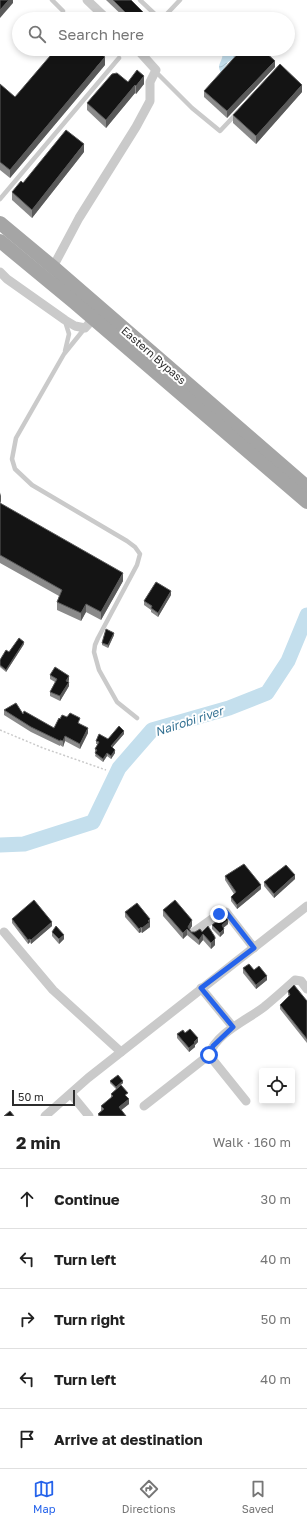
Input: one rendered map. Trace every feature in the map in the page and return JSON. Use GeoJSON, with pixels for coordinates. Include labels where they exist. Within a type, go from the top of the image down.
{"type":"FeatureCollection","features":[{"type":"Feature","properties":{"kind":"main road","name":"Eastern Bypass"},"geometry":{"type":"LineString","coordinates":[[0,223],[307,487]]}},
{"type":"Feature","properties":{"kind":"main road","name":"Eastern Bypass"},"geometry":{"type":"LineString","coordinates":[[0,241],[89,323],[307,502]]}},
{"type":"Feature","properties":{"kind":"street"},"geometry":{"type":"LineString","coordinates":[[88,0],[100,12]]}},
{"type":"Feature","properties":{"kind":"street"},"geometry":{"type":"LineString","coordinates":[[53,267],[79,218],[136,127],[150,101],[150,82],[156,70],[144,56]]}},
{"type":"Feature","properties":{"kind":"street"},"geometry":{"type":"LineString","coordinates":[[0,272],[7,279],[75,326],[89,323]]}},
{"type":"Feature","properties":{"kind":"street"},"geometry":{"type":"LineString","coordinates":[[45,1116],[88,1078],[307,906]]}},
{"type":"Feature","properties":{"kind":"street"},"geometry":{"type":"LineString","coordinates":[[194,932],[219,914],[226,912],[254,948]]}},
{"type":"Feature","properties":{"kind":"street"},"geometry":{"type":"LineString","coordinates":[[4,932],[53,990],[121,1052]]}},
{"type":"Feature","properties":{"kind":"street"},"geometry":{"type":"LineString","coordinates":[[144,1106],[209,1055],[213,1046],[233,1027],[263,1008],[295,980],[301,981],[307,989]]}},
{"type":"Feature","properties":{"kind":"street"},"geometry":{"type":"LineString","coordinates":[[201,988],[233,1027]]}},
{"type":"Feature","properties":{"kind":"street"},"geometry":{"type":"LineString","coordinates":[[209,1055],[246,1101]]}},
{"type":"Feature","properties":{"kind":"street"},"geometry":{"type":"LineString","coordinates":[[71,1094],[88,1116]]}},
{"type":"Feature","properties":{"kind":"lane"},"geometry":{"type":"LineString","coordinates":[[52,0],[63,12]]}},
{"type":"Feature","properties":{"kind":"lane"},"geometry":{"type":"LineString","coordinates":[[140,0],[153,12]]}},
{"type":"Feature","properties":{"kind":"lane"},"geometry":{"type":"LineString","coordinates":[[168,12],[180,0]]}},
{"type":"Feature","properties":{"kind":"lane"},"geometry":{"type":"LineString","coordinates":[[0,200],[119,58]]}},
{"type":"Feature","properties":{"kind":"lane"},"geometry":{"type":"LineString","coordinates":[[156,70],[157,73],[192,108],[220,131],[240,109]]}},
{"type":"Feature","properties":{"kind":"lane"},"geometry":{"type":"LineString","coordinates":[[65,320],[68,334],[68,344],[64,354],[16,438],[12,459],[15,469],[32,485],[128,541],[135,546],[140,554],[137,565],[98,638],[94,652],[99,670],[117,702],[137,718]]}},
{"type":"Feature","properties":{"kind":"lane"},"geometry":{"type":"LineString","coordinates":[[64,354],[89,323]]}},
{"type":"Feature","properties":{"kind":"path"},"geometry":{"type":"LineString","coordinates":[[0,730],[43,748],[106,770]]}},
{"type":"Feature","properties":{"kind":"water"},"geometry":{"type":"Polygon","coordinates":[[[223,56],[238,56],[228,62],[221,73],[219,66],[223,56]]]}},
{"type":"Feature","properties":{"kind":"building"},"geometry":{"type":"Polygon","coordinates":[[[0,0],[9,0],[0,10],[0,0]]]}},
{"type":"Feature","properties":{"kind":"building"},"geometry":{"type":"Polygon","coordinates":[[[113,0],[131,0],[143,12],[125,12],[113,0]]]}},
{"type":"Feature","properties":{"kind":"building"},"geometry":{"type":"Polygon","coordinates":[[[50,56],[105,57],[10,170],[0,162],[0,84],[15,97],[50,56]]]}},
{"type":"Feature","properties":{"kind":"building"},"geometry":{"type":"Polygon","coordinates":[[[236,56],[270,56],[275,61],[227,111],[204,91],[236,56]]]}},
{"type":"Feature","properties":{"kind":"building"},"geometry":{"type":"Polygon","coordinates":[[[280,64],[302,85],[256,136],[233,115],[280,64]]]}},
{"type":"Feature","properties":{"kind":"building"},"geometry":{"type":"Polygon","coordinates":[[[137,70],[144,76],[106,120],[87,103],[112,74],[117,73],[128,82],[137,70]]]}},
{"type":"Feature","properties":{"kind":"building"},"geometry":{"type":"Polygon","coordinates":[[[66,130],[84,144],[32,210],[12,192],[21,181],[23,183],[66,130]]]}},
{"type":"Feature","properties":{"kind":"building"},"geometry":{"type":"Polygon","coordinates":[[[0,503],[123,573],[101,612],[86,604],[81,613],[57,602],[62,590],[0,555],[0,503]]]}},
{"type":"Feature","properties":{"kind":"building"},"geometry":{"type":"Polygon","coordinates":[[[156,582],[171,591],[158,613],[151,608],[152,606],[144,601],[156,582]]]}},
{"type":"Feature","properties":{"kind":"building"},"geometry":{"type":"Polygon","coordinates":[[[106,629],[114,633],[108,645],[102,643],[106,629]]]}},
{"type":"Feature","properties":{"kind":"building"},"geometry":{"type":"Polygon","coordinates":[[[19,638],[24,642],[6,670],[0,665],[0,660],[6,650],[9,652],[19,638]]]}},
{"type":"Feature","properties":{"kind":"building"},"geometry":{"type":"Polygon","coordinates":[[[55,667],[69,676],[66,681],[69,682],[60,696],[50,692],[57,679],[50,675],[55,667]]]}},
{"type":"Feature","properties":{"kind":"building"},"geometry":{"type":"Polygon","coordinates":[[[16,703],[23,714],[24,711],[54,728],[62,715],[67,717],[70,713],[80,718],[78,723],[88,728],[80,744],[65,736],[63,741],[60,741],[31,727],[4,710],[16,703]]]}},
{"type":"Feature","properties":{"kind":"building"},"geometry":{"type":"Polygon","coordinates":[[[119,726],[124,731],[111,746],[115,750],[111,756],[107,753],[103,759],[95,753],[97,750],[95,749],[99,742],[96,741],[99,734],[108,739],[119,726]]]}},
{"type":"Feature","properties":{"kind":"building"},"geometry":{"type":"Polygon","coordinates":[[[244,864],[261,885],[237,905],[231,897],[236,892],[225,876],[244,864]]]}},
{"type":"Feature","properties":{"kind":"building"},"geometry":{"type":"Polygon","coordinates":[[[286,865],[295,875],[274,894],[264,882],[286,865]]]}},
{"type":"Feature","properties":{"kind":"building"},"geometry":{"type":"Polygon","coordinates":[[[34,900],[52,922],[31,940],[28,940],[12,919],[34,900]]]}},
{"type":"Feature","properties":{"kind":"building"},"geometry":{"type":"Polygon","coordinates":[[[175,900],[192,920],[188,927],[191,932],[195,932],[200,929],[202,932],[208,926],[215,937],[211,943],[203,934],[199,940],[187,929],[183,933],[163,910],[175,900]]]}},
{"type":"Feature","properties":{"kind":"building"},"geometry":{"type":"Polygon","coordinates":[[[137,903],[150,919],[148,921],[150,922],[139,929],[125,912],[137,903]]]}},
{"type":"Feature","properties":{"kind":"building"},"geometry":{"type":"Polygon","coordinates":[[[224,915],[228,920],[222,925],[224,929],[220,933],[212,925],[224,915]]]}},
{"type":"Feature","properties":{"kind":"building"},"geometry":{"type":"Polygon","coordinates":[[[56,926],[64,935],[59,939],[52,932],[56,926]]]}},
{"type":"Feature","properties":{"kind":"building"},"geometry":{"type":"Polygon","coordinates":[[[249,964],[254,970],[259,966],[267,976],[256,985],[243,968],[249,964]]]}},
{"type":"Feature","properties":{"kind":"building"},"geometry":{"type":"Polygon","coordinates":[[[294,985],[307,1001],[307,1039],[280,1005],[290,995],[288,991],[294,985]]]}},
{"type":"Feature","properties":{"kind":"building"},"geometry":{"type":"Polygon","coordinates":[[[190,1029],[198,1038],[189,1048],[177,1034],[183,1030],[185,1033],[190,1029]]]}},
{"type":"Feature","properties":{"kind":"building"},"geometry":{"type":"Polygon","coordinates":[[[118,1075],[123,1081],[116,1087],[110,1081],[118,1075]]]}},
{"type":"Feature","properties":{"kind":"building"},"geometry":{"type":"Polygon","coordinates":[[[121,1085],[128,1093],[125,1095],[129,1099],[119,1107],[126,1116],[100,1116],[98,1114],[104,1109],[101,1106],[113,1096],[111,1094],[121,1085]]]}},
{"type":"Feature","properties":{"kind":"building"},"geometry":{"type":"Polygon","coordinates":[[[10,1111],[14,1116],[4,1116],[10,1111]]]}},
{"type":"Feature","properties":{"kind":"waterway","name":"Nairobi river"},"geometry":{"type":"LineString","coordinates":[[0,845],[24,844],[93,822],[119,768],[152,730],[229,708],[267,693],[288,661],[307,615]]}},
{"type":"Feature","properties":{"kind":"route"},"geometry":{"type":"LineString","coordinates":[[209,1055],[213,1046],[233,1027],[201,988],[254,948],[226,912],[219,914]]}}]}
